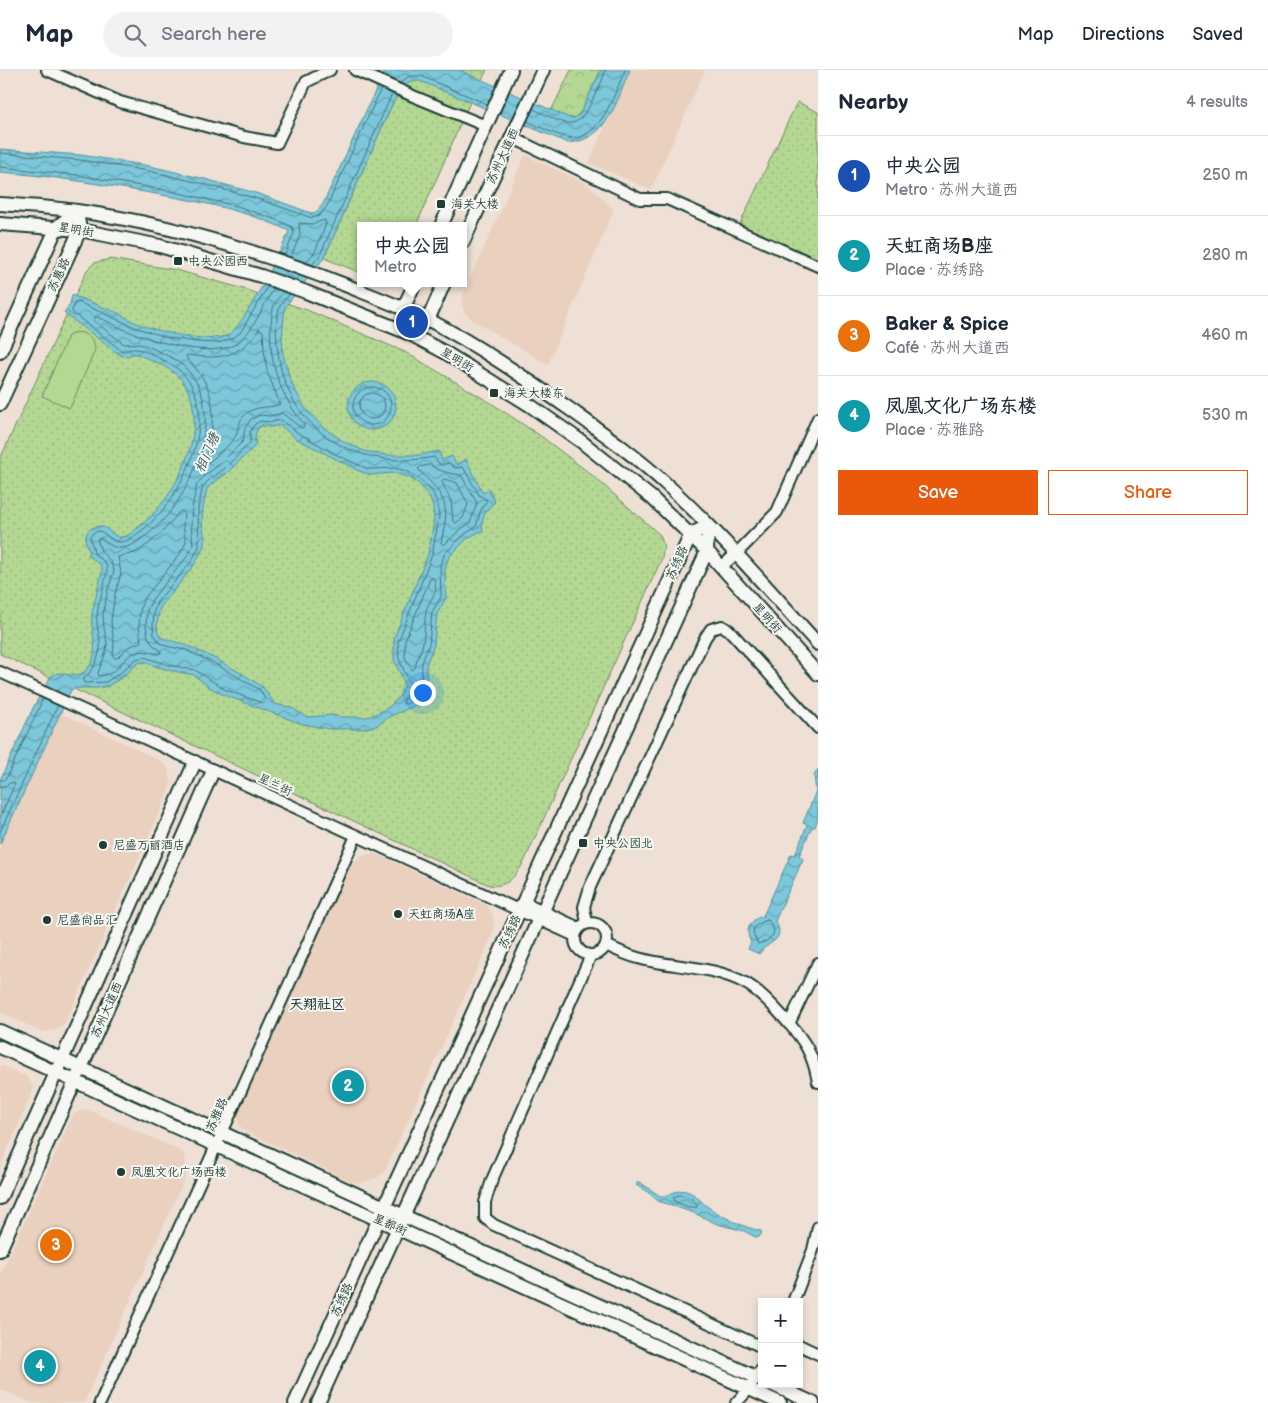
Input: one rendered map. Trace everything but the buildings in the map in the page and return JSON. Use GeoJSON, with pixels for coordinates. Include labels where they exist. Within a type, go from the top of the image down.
{"type":"FeatureCollection","features":[{"type":"Feature","properties":{"kind":"main road"},"geometry":{"type":"LineString","coordinates":[[443,222],[511,70]]}},
{"type":"Feature","properties":{"kind":"main road","name":"苏州大道西"},"geometry":{"type":"LineString","coordinates":[[467,233],[543,70]]}},
{"type":"Feature","properties":{"kind":"main road","name":"星明街"},"geometry":{"type":"LineString","coordinates":[[0,204],[76,211],[168,229],[272,259],[318,275],[428,320],[499,362],[596,428],[664,482],[736,554],[818,644]]}},
{"type":"Feature","properties":{"kind":"main road"},"geometry":{"type":"LineString","coordinates":[[76,211],[80,230]]}},
{"type":"Feature","properties":{"kind":"main road","name":"苏惠路"},"geometry":{"type":"LineString","coordinates":[[0,352],[57,227],[76,211]]}},
{"type":"Feature","properties":{"kind":"main road","name":"星明街"},"geometry":{"type":"LineString","coordinates":[[0,224],[80,230],[160,246],[261,276],[306,292],[408,333],[446,353],[531,406],[634,482],[691,534],[818,674]]}},
{"type":"Feature","properties":{"kind":"main road","name":"苏惠路"},"geometry":{"type":"LineString","coordinates":[[0,404],[80,230]]}},
{"type":"Feature","properties":{"kind":"main road"},"geometry":{"type":"LineString","coordinates":[[413,287],[403,309],[408,333],[428,320],[442,287]]}},
{"type":"Feature","properties":{"kind":"main road","name":"苏绣路"},"geometry":{"type":"LineString","coordinates":[[295,1403],[691,534],[708,526],[707,551],[318,1403]]}},
{"type":"Feature","properties":{"kind":"main road","name":"苏州大道西"},"geometry":{"type":"LineString","coordinates":[[0,1198],[195,762]]}},
{"type":"Feature","properties":{"kind":"main road","name":"苏州大道西"},"geometry":{"type":"LineString","coordinates":[[0,1250],[214,771]]}},
{"type":"Feature","properties":{"kind":"main road","name":"星都街"},"geometry":{"type":"LineString","coordinates":[[0,1031],[384,1207],[758,1375]]}},
{"type":"Feature","properties":{"kind":"main road","name":"星都街"},"geometry":{"type":"LineString","coordinates":[[0,1047],[780,1403]]}},
{"type":"Feature","properties":{"kind":"main road"},"geometry":{"type":"LineString","coordinates":[[780,1388],[812,1403]]}},
{"type":"Feature","properties":{"kind":"street"},"geometry":{"type":"LineString","coordinates":[[47,70],[120,102],[244,137],[277,144],[306,82],[330,70]]}},
{"type":"Feature","properties":{"kind":"street"},"geometry":{"type":"LineString","coordinates":[[355,70],[412,96],[488,120]]}},
{"type":"Feature","properties":{"kind":"street"},"geometry":{"type":"LineString","coordinates":[[514,133],[640,199],[668,199],[818,266]]}},
{"type":"Feature","properties":{"kind":"street"},"geometry":{"type":"LineString","coordinates":[[721,567],[777,512],[818,418]]}},
{"type":"Feature","properties":{"kind":"street"},"geometry":{"type":"LineString","coordinates":[[580,929],[596,923],[603,928],[607,936],[606,945],[602,951],[591,955],[584,954],[575,943],[590,887],[704,638],[711,629],[722,626],[728,630],[818,728]]}},
{"type":"Feature","properties":{"kind":"street","name":"星兰街"},"geometry":{"type":"LineString","coordinates":[[0,672],[356,836],[522,906],[541,916],[580,929]]}},
{"type":"Feature","properties":{"kind":"street","name":"苏雅路"},"geometry":{"type":"LineString","coordinates":[[100,1403],[356,836]]}},
{"type":"Feature","properties":{"kind":"street"},"geometry":{"type":"LineString","coordinates":[[606,945],[638,958],[692,966],[733,977],[752,987],[789,1024],[812,1057],[818,1082]]}},
{"type":"Feature","properties":{"kind":"street"},"geometry":{"type":"LineString","coordinates":[[591,955],[492,1180],[486,1202],[485,1218],[494,1225],[758,1345]]}},
{"type":"Feature","properties":{"kind":"street"},"geometry":{"type":"LineString","coordinates":[[789,1024],[818,963]]}},
{"type":"Feature","properties":{"kind":"street"},"geometry":{"type":"LineString","coordinates":[[795,1298],[813,1250],[818,1227]]}},
{"type":"Feature","properties":{"kind":"street"},"geometry":{"type":"LineString","coordinates":[[803,1347],[818,1354]]}},
{"type":"Feature","properties":{"kind":"street"},"geometry":{"type":"LineString","coordinates":[[736,1403],[758,1376]]}},
{"type":"Feature","properties":{"kind":"shaded area"},"geometry":{"type":"Polygon","coordinates":[[[630,70],[705,70],[651,190],[589,163],[630,70]]]}},
{"type":"Feature","properties":{"kind":"shaded area","name":"海关大楼"},"geometry":{"type":"Polygon","coordinates":[[[525,155],[587,184],[614,209],[548,364],[474,321],[464,312],[462,298],[525,155]]]}},
{"type":"Feature","properties":{"kind":"shaded area"},"geometry":{"type":"Polygon","coordinates":[[[60,713],[161,761],[168,769],[171,783],[65,1023],[56,1030],[42,1032],[0,1012],[0,844],[60,713]]]}},
{"type":"Feature","properties":{"kind":"shaded area"},"geometry":{"type":"Polygon","coordinates":[[[374,853],[487,906],[492,913],[494,923],[493,934],[385,1171],[377,1178],[362,1183],[352,1182],[245,1131],[239,1125],[236,1113],[348,870],[361,856],[374,853]]]}},
{"type":"Feature","properties":{"kind":"shaded area"},"geometry":{"type":"Polygon","coordinates":[[[0,1065],[27,1077],[33,1087],[0,1167],[0,1065]]]}},
{"type":"Feature","properties":{"kind":"shaded area"},"geometry":{"type":"Polygon","coordinates":[[[86,1109],[179,1150],[184,1155],[187,1169],[184,1180],[85,1401],[83,1403],[33,1403],[0,1389],[0,1276],[73,1115],[86,1109]]]}},
{"type":"Feature","properties":{"kind":"green space"},"geometry":{"type":"Polygon","coordinates":[[[410,70],[487,70],[470,102],[418,222],[357,222],[357,271],[324,258],[391,107],[410,70]]]}},
{"type":"Feature","properties":{"kind":"green space"},"geometry":{"type":"Polygon","coordinates":[[[571,70],[601,70],[582,110],[575,118],[564,117],[551,111],[571,70]]]}},
{"type":"Feature","properties":{"kind":"green space"},"geometry":{"type":"Polygon","coordinates":[[[797,102],[818,112],[818,263],[739,226],[797,102]]]}},
{"type":"Feature","properties":{"kind":"green space"},"geometry":{"type":"Polygon","coordinates":[[[110,259],[176,270],[244,289],[307,310],[405,352],[491,403],[542,437],[592,475],[660,535],[664,546],[662,558],[524,862],[514,877],[506,883],[489,885],[0,654],[0,459],[87,270],[94,263],[110,259]]]}},
{"type":"Feature","properties":{"kind":"green space"},"geometry":{"type":"Polygon","coordinates":[[[76,332],[90,337],[94,342],[95,350],[70,408],[42,396],[68,336],[76,332]]]}},
{"type":"Feature","properties":{"kind":"water","name":"相门塘"},"geometry":{"type":"Polygon","coordinates":[[[385,70],[459,70],[570,118],[575,118],[582,110],[601,70],[630,70],[615,106],[602,127],[593,135],[568,143],[420,81],[409,83],[399,93],[391,107],[324,258],[285,307],[282,338],[283,354],[291,382],[305,408],[324,428],[343,441],[364,451],[385,455],[418,455],[439,451],[442,460],[452,456],[456,464],[466,459],[483,493],[489,490],[495,502],[484,515],[482,523],[483,532],[468,538],[449,557],[445,568],[446,598],[437,614],[434,645],[426,665],[427,696],[421,703],[391,716],[376,726],[361,729],[329,729],[302,724],[224,695],[209,687],[194,675],[168,670],[143,662],[138,663],[123,677],[108,686],[75,688],[71,690],[0,844],[0,780],[34,706],[51,676],[58,673],[81,674],[92,661],[94,645],[92,613],[102,568],[88,555],[87,534],[92,528],[101,526],[116,536],[124,537],[141,525],[166,498],[177,480],[186,461],[192,441],[194,421],[192,402],[181,379],[164,366],[137,354],[120,355],[64,313],[70,304],[72,295],[118,313],[139,324],[159,330],[196,338],[228,335],[243,319],[252,304],[271,270],[289,231],[256,217],[186,199],[113,186],[0,172],[0,149],[81,155],[150,166],[259,194],[311,213],[316,212],[323,204],[385,70]],[[280,425],[258,428],[255,436],[256,445],[226,474],[207,489],[203,508],[202,523],[205,539],[203,548],[195,564],[160,608],[157,625],[158,633],[162,638],[186,645],[246,676],[263,687],[275,704],[290,707],[307,717],[332,715],[340,717],[371,716],[389,707],[400,696],[405,684],[394,660],[394,638],[428,554],[434,521],[433,507],[429,496],[419,484],[410,478],[394,473],[371,475],[359,471],[295,438],[280,425]]]}},
{"type":"Feature","properties":{"kind":"water"},"geometry":{"type":"Polygon","coordinates":[[[367,382],[377,382],[389,389],[396,401],[396,411],[389,423],[377,430],[367,430],[359,426],[352,419],[348,411],[348,401],[352,393],[359,386],[367,382]]]}},
{"type":"Feature","properties":{"kind":"water"},"geometry":{"type":"Polygon","coordinates":[[[818,769],[818,818],[799,856],[803,859],[775,921],[779,933],[759,954],[748,949],[751,942],[748,934],[749,926],[763,916],[791,854],[795,855],[807,825],[803,823],[816,791],[814,776],[818,769]]]}},
{"type":"Feature","properties":{"kind":"water"},"geometry":{"type":"Polygon","coordinates":[[[638,1182],[660,1196],[683,1190],[689,1192],[721,1215],[740,1225],[761,1231],[762,1233],[759,1237],[755,1237],[744,1231],[717,1224],[694,1213],[658,1201],[636,1185],[638,1182]]]}},
{"type":"Feature","properties":{"kind":"place","name":"海关大楼"},"geometry":{"type":"Point","coordinates":[441,204]}},
{"type":"Feature","properties":{"kind":"place","name":"中央公园西"},"geometry":{"type":"Point","coordinates":[178,261]}},
{"type":"Feature","properties":{"kind":"place","name":"中央公园"},"geometry":{"type":"Point","coordinates":[412,322]}},
{"type":"Feature","properties":{"kind":"place","name":"海关大楼东"},"geometry":{"type":"Point","coordinates":[494,393]}},
{"type":"Feature","properties":{"kind":"place","name":"中央公园北"},"geometry":{"type":"Point","coordinates":[583,843]}},
{"type":"Feature","properties":{"kind":"place","name":"尼盛万丽酒店"},"geometry":{"type":"Point","coordinates":[103,845]}},
{"type":"Feature","properties":{"kind":"place","name":"天虹商场A座"},"geometry":{"type":"Point","coordinates":[398,914]}},
{"type":"Feature","properties":{"kind":"place","name":"尼盛尚品汇"},"geometry":{"type":"Point","coordinates":[47,920]}},
{"type":"Feature","properties":{"kind":"place","name":"天虹商场B座"},"geometry":{"type":"Point","coordinates":[348,1086]}},
{"type":"Feature","properties":{"kind":"place","name":"凤凰文化广场西楼"},"geometry":{"type":"Point","coordinates":[121,1172]}},
{"type":"Feature","properties":{"kind":"place","name":"Baker & Spice"},"geometry":{"type":"Point","coordinates":[56,1245]}},
{"type":"Feature","properties":{"kind":"place","name":"凤凰文化广场东楼"},"geometry":{"type":"Point","coordinates":[40,1366]}},
{"type":"Feature","properties":{"kind":"district","name":"天翔社区"},"geometry":{"type":"Point","coordinates":[317,1004]}}]}
